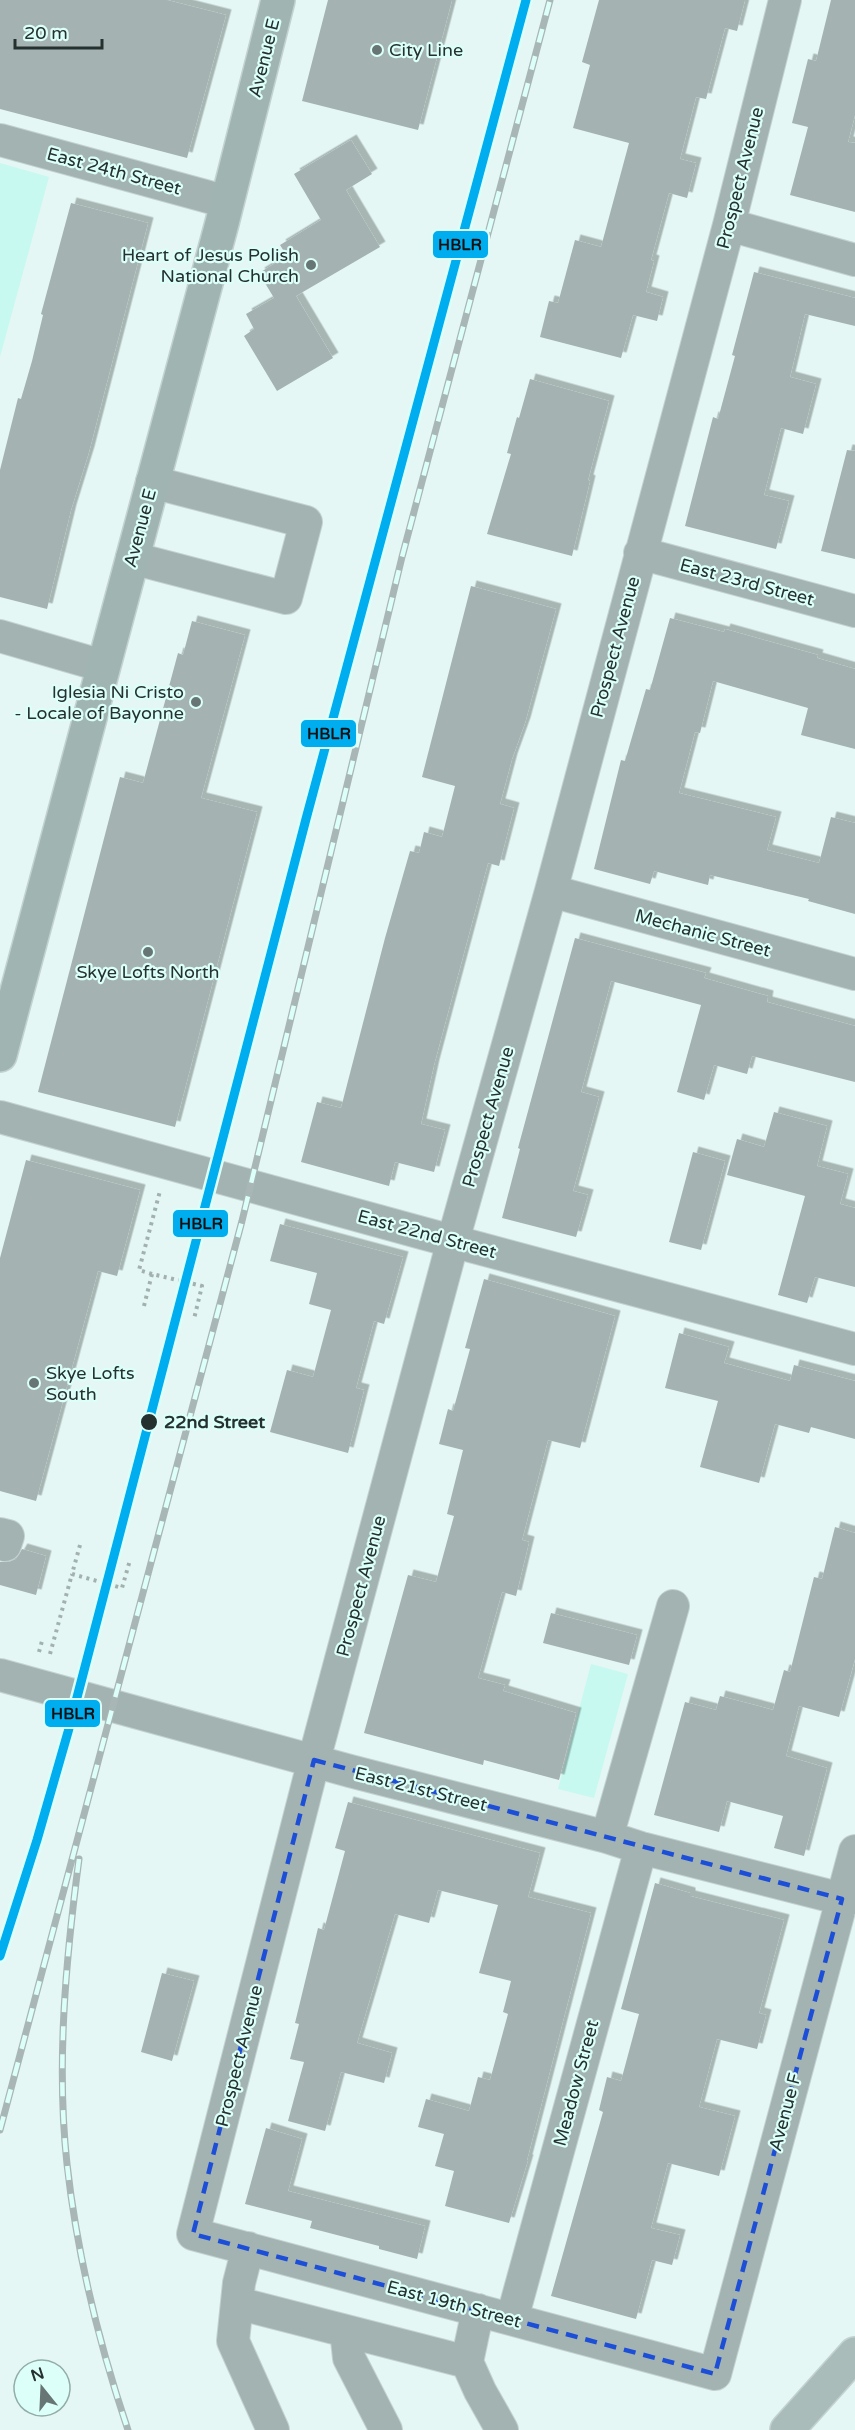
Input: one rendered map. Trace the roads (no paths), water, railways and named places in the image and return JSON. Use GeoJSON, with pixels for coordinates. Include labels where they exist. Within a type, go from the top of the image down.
{"type":"FeatureCollection","features":[{"type":"Feature","properties":{"kind":"highway"},"geometry":{"type":"LineString","coordinates":[[787,2430],[855,2354]]}},
{"type":"Feature","properties":{"kind":"main road","name":"Avenue E"},"geometry":{"type":"LineString","coordinates":[[0,1055],[227,202],[278,0]]}},
{"type":"Feature","properties":{"kind":"street","name":"Prospect Avenue"},"geometry":{"type":"LineString","coordinates":[[193,2234],[314,1760],[453,1241],[551,891],[729,225],[785,0]]}},
{"type":"Feature","properties":{"kind":"street","name":"East 24th Street"},"geometry":{"type":"LineString","coordinates":[[0,140],[227,202]]}},
{"type":"Feature","properties":{"kind":"street"},"geometry":{"type":"LineString","coordinates":[[729,225],[855,260]]}},
{"type":"Feature","properties":{"kind":"street"},"geometry":{"type":"LineString","coordinates":[[132,558],[286,598],[306,522],[152,482]]}},
{"type":"Feature","properties":{"kind":"street","name":"East 23rd Street"},"geometry":{"type":"LineString","coordinates":[[640,553],[855,610]]}},
{"type":"Feature","properties":{"kind":"street"},"geometry":{"type":"LineString","coordinates":[[0,636],[103,666]]}},
{"type":"Feature","properties":{"kind":"street","name":"Mechanic Street"},"geometry":{"type":"LineString","coordinates":[[551,891],[855,974]]}},
{"type":"Feature","properties":{"kind":"street","name":"East 22nd Street"},"geometry":{"type":"LineString","coordinates":[[0,1117],[855,1349]]}},
{"type":"Feature","properties":{"kind":"street"},"geometry":{"type":"LineString","coordinates":[[607,1837],[673,1606]]}},
{"type":"Feature","properties":{"kind":"street","name":"East 21st Street"},"geometry":{"type":"LineString","coordinates":[[0,1675],[641,1848],[849,1898]]}},
{"type":"Feature","properties":{"kind":"street","name":"Meadow Street"},"geometry":{"type":"LineString","coordinates":[[512,2319],[641,1848]]}},
{"type":"Feature","properties":{"kind":"street","name":"Avenue F"},"geometry":{"type":"LineString","coordinates":[[715,2374],[849,1898],[855,1851]]}},
{"type":"Feature","properties":{"kind":"street","name":"East 19th Street"},"geometry":{"type":"LineString","coordinates":[[193,2234],[715,2374]]}},
{"type":"Feature","properties":{"kind":"street"},"geometry":{"type":"LineString","coordinates":[[248,2248],[237,2303],[233,2341],[273,2430]]}},
{"type":"Feature","properties":{"kind":"street"},"geometry":{"type":"LineString","coordinates":[[237,2303],[467,2362]]}},
{"type":"Feature","properties":{"kind":"street"},"geometry":{"type":"LineString","coordinates":[[478,2310],[467,2362],[502,2430]]}},
{"type":"Feature","properties":{"kind":"street"},"geometry":{"type":"LineString","coordinates":[[346,2331],[349,2358],[386,2430]]}},
{"type":"Feature","properties":{"kind":"railway"},"geometry":{"type":"LineString","coordinates":[[0,2130],[242,1221],[402,557],[550,0]]}},
{"type":"Feature","properties":{"kind":"railway"},"geometry":{"type":"LineString","coordinates":[[79,1859],[64,2011],[62,2088],[67,2164],[71,2198],[90,2298],[128,2430]]}},
{"type":"Feature","properties":{"kind":"place","name":"City Line"},"geometry":{"type":"Point","coordinates":[377,50]}},
{"type":"Feature","properties":{"kind":"place","name":"Heart of Jesus Polish National Church"},"geometry":{"type":"Point","coordinates":[311,265]}},
{"type":"Feature","properties":{"kind":"place","name":"Iglesia Ni Cristo - Locale of Bayonne"},"geometry":{"type":"Point","coordinates":[196,702]}},
{"type":"Feature","properties":{"kind":"place","name":"Skye Lofts North"},"geometry":{"type":"Point","coordinates":[148,952]}},
{"type":"Feature","properties":{"kind":"place","name":"Skye Lofts South"},"geometry":{"type":"Point","coordinates":[34,1383]}},
{"type":"Feature","properties":{"kind":"place","name":"22nd Street"},"geometry":{"type":"Point","coordinates":[149,1422]}}]}
